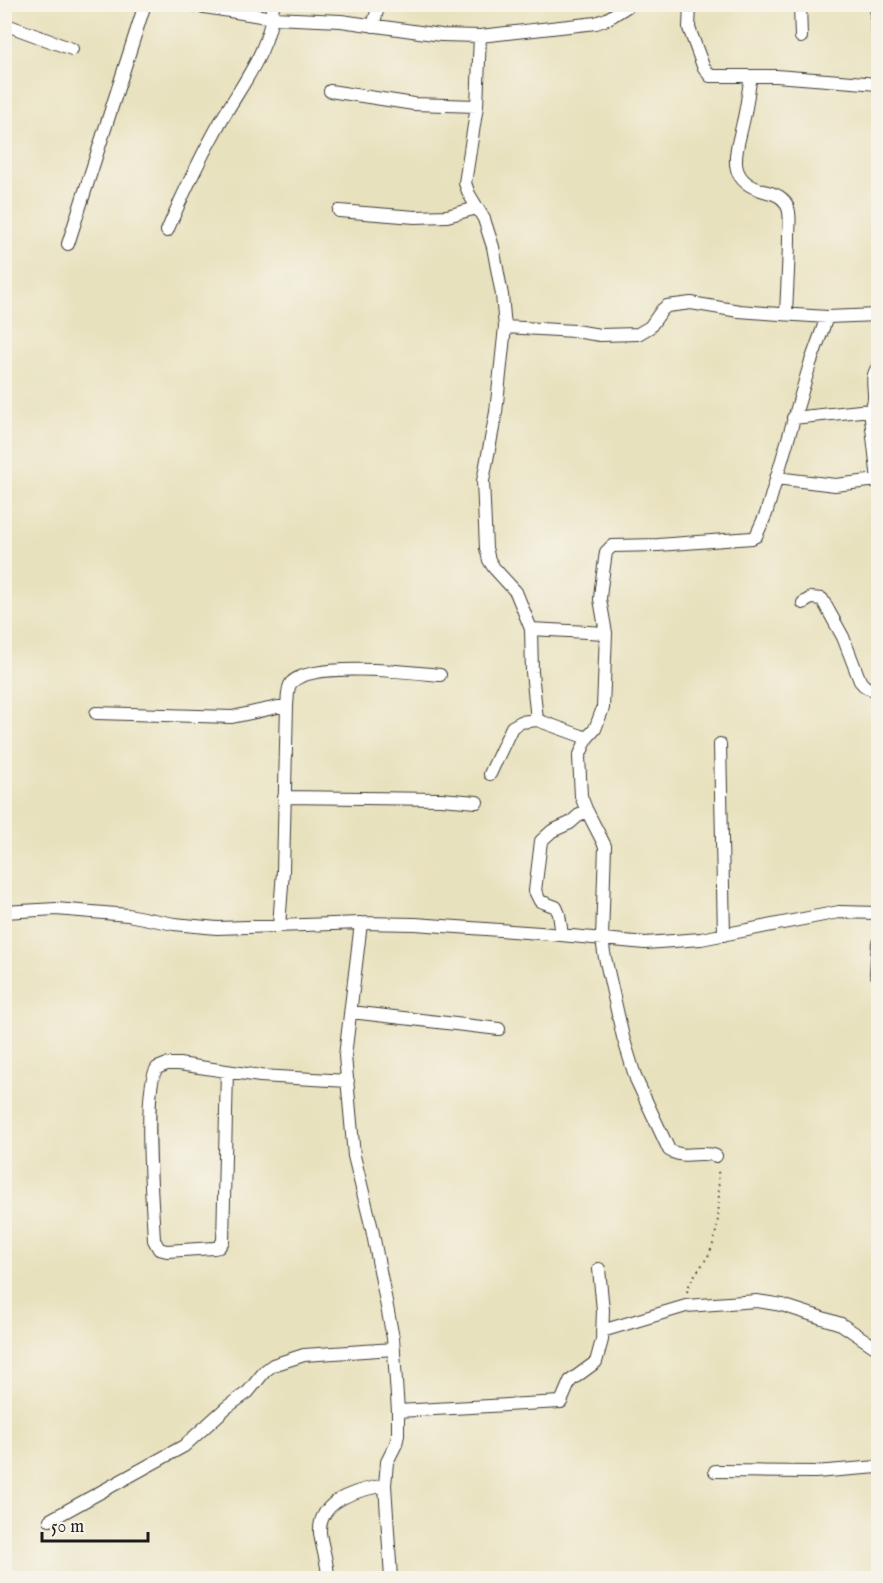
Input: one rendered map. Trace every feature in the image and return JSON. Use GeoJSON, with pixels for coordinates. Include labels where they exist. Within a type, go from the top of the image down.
{"type":"FeatureCollection","features":[{"type":"Feature","properties":{"kind":"street"},"geometry":{"type":"LineString","coordinates":[[68,244],[145,4]]}},
{"type":"Feature","properties":{"kind":"street"},"geometry":{"type":"LineString","coordinates":[[186,4],[273,18],[341,21],[441,34],[480,36],[597,23],[607,20],[631,4]]}},
{"type":"Feature","properties":{"kind":"street"},"geometry":{"type":"LineString","coordinates":[[167,231],[207,146],[257,61],[273,18],[273,4]]}},
{"type":"Feature","properties":{"kind":"street"},"geometry":{"type":"LineString","coordinates":[[373,26],[379,4]]}},
{"type":"Feature","properties":{"kind":"street"},"geometry":{"type":"LineString","coordinates":[[690,4],[689,28],[706,73],[712,77],[776,76],[879,84]]}},
{"type":"Feature","properties":{"kind":"street"},"geometry":{"type":"LineString","coordinates":[[800,4],[801,37]]}},
{"type":"Feature","properties":{"kind":"street"},"geometry":{"type":"LineString","coordinates":[[876,4],[879,35]]}},
{"type":"Feature","properties":{"kind":"street"},"geometry":{"type":"LineString","coordinates":[[4,24],[72,49]]}},
{"type":"Feature","properties":{"kind":"street"},"geometry":{"type":"LineString","coordinates":[[480,36],[477,106],[465,183],[484,219],[493,247],[506,327],[496,412],[483,482],[486,548],[494,568],[516,592],[531,629],[532,672],[537,720]]}},
{"type":"Feature","properties":{"kind":"street"},"geometry":{"type":"LineString","coordinates":[[751,76],[735,162],[744,181],[752,187],[777,194],[789,209],[786,314]]}},
{"type":"Feature","properties":{"kind":"street"},"geometry":{"type":"LineString","coordinates":[[330,91],[414,105],[477,106]]}},
{"type":"Feature","properties":{"kind":"street"},"geometry":{"type":"LineString","coordinates":[[339,211],[415,217],[447,216],[477,208]]}},
{"type":"Feature","properties":{"kind":"street"},"geometry":{"type":"LineString","coordinates":[[506,327],[575,331],[600,335],[638,334],[650,327],[667,306],[691,303],[739,311],[827,317],[879,315]]}},
{"type":"Feature","properties":{"kind":"street"},"geometry":{"type":"LineString","coordinates":[[716,1156],[708,1154],[680,1156],[669,1150],[636,1079],[602,938],[605,846],[581,796],[579,757],[587,738],[595,729],[603,708],[606,633],[600,599],[607,549],[612,546],[752,538],[759,531],[810,364],[827,317]]}},
{"type":"Feature","properties":{"kind":"street"},"geometry":{"type":"LineString","coordinates":[[776,478],[835,485],[878,480],[870,410],[874,403],[873,377],[879,367]]}},
{"type":"Feature","properties":{"kind":"street"},"geometry":{"type":"LineString","coordinates":[[794,418],[870,410]]}},
{"type":"Feature","properties":{"kind":"street"},"geometry":{"type":"LineString","coordinates":[[803,603],[811,598],[822,599],[843,637],[860,681],[870,690],[879,690]]}},
{"type":"Feature","properties":{"kind":"street"},"geometry":{"type":"LineString","coordinates":[[531,629],[606,633]]}},
{"type":"Feature","properties":{"kind":"street"},"geometry":{"type":"LineString","coordinates":[[279,926],[284,871],[287,705],[289,687],[292,682],[316,673],[344,670],[389,670],[440,675]]}},
{"type":"Feature","properties":{"kind":"street"},"geometry":{"type":"LineString","coordinates":[[96,713],[232,717],[287,705]]}},
{"type":"Feature","properties":{"kind":"street"},"geometry":{"type":"LineString","coordinates":[[490,774],[512,727],[521,722],[537,720],[587,738]]}},
{"type":"Feature","properties":{"kind":"street"},"geometry":{"type":"LineString","coordinates":[[720,744],[724,935]]}},
{"type":"Feature","properties":{"kind":"street"},"geometry":{"type":"LineString","coordinates":[[284,797],[441,799],[477,802]]}},
{"type":"Feature","properties":{"kind":"street"},"geometry":{"type":"LineString","coordinates":[[562,935],[556,907],[540,901],[536,891],[541,841],[552,831],[570,823],[586,809]]}},
{"type":"Feature","properties":{"kind":"street"},"geometry":{"type":"LineString","coordinates":[[4,912],[56,909],[128,915],[174,924],[206,927],[415,924],[645,943],[673,943],[724,935],[839,912],[879,913]]}},
{"type":"Feature","properties":{"kind":"street"},"geometry":{"type":"LineString","coordinates":[[361,923],[345,1056],[354,1156],[375,1241],[394,1349],[398,1435],[387,1462],[385,1485],[391,1578]]}},
{"type":"Feature","properties":{"kind":"street"},"geometry":{"type":"LineString","coordinates":[[876,974],[879,943]]}},
{"type":"Feature","properties":{"kind":"street"},"geometry":{"type":"LineString","coordinates":[[351,1012],[499,1029]]}},
{"type":"Feature","properties":{"kind":"street"},"geometry":{"type":"LineString","coordinates":[[227,1071],[223,1241],[219,1247],[214,1248],[159,1250],[154,1240],[149,1126],[154,1072],[161,1066],[179,1064],[227,1071],[260,1076],[348,1081]]}},
{"type":"Feature","properties":{"kind":"street"},"geometry":{"type":"LineString","coordinates":[[398,1411],[561,1402],[570,1381],[596,1362],[602,1331],[603,1310],[599,1269]]}},
{"type":"Feature","properties":{"kind":"street"},"geometry":{"type":"LineString","coordinates":[[602,1331],[686,1305],[757,1301],[782,1305],[840,1324],[879,1349]]}},
{"type":"Feature","properties":{"kind":"street"},"geometry":{"type":"LineString","coordinates":[[50,1521],[184,1446],[227,1407],[248,1392],[273,1365],[304,1355],[394,1349]]}},
{"type":"Feature","properties":{"kind":"street"},"geometry":{"type":"LineString","coordinates":[[715,1471],[815,1472],[879,1467]]}},
{"type":"Feature","properties":{"kind":"street"},"geometry":{"type":"LineString","coordinates":[[328,1578],[328,1565],[320,1530],[324,1512],[353,1493],[385,1485]]}},
{"type":"Feature","properties":{"kind":"path"},"geometry":{"type":"LineString","coordinates":[[686,1305],[689,1284],[710,1250],[715,1231],[719,1191],[716,1156]]}}]}
